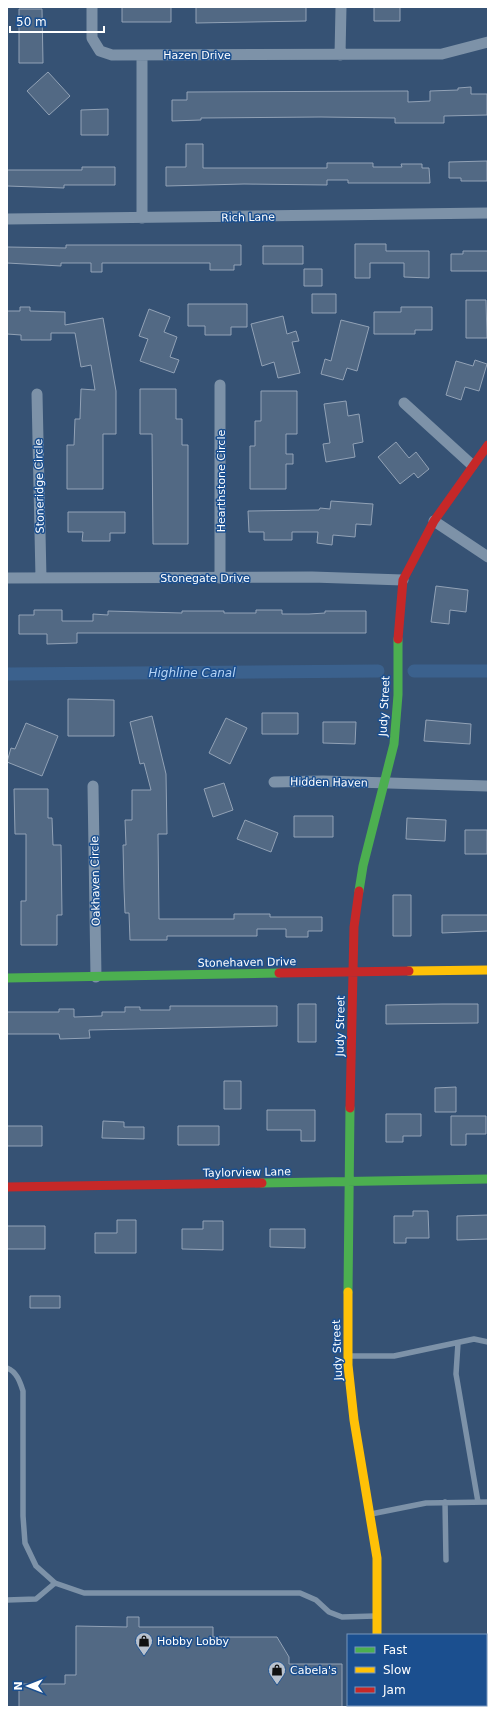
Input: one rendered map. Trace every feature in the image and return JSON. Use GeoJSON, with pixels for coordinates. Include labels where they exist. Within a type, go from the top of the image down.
{"type":"FeatureCollection","features":[{"type":"Feature","properties":{"kind":"street","name":"Hazen Drive"},"geometry":{"type":"LineString","coordinates":[[92,7],[92,38],[100,51],[112,55],[442,54],[488,42]]}},
{"type":"Feature","properties":{"kind":"street"},"geometry":{"type":"LineString","coordinates":[[340,55],[341,7]]}},
{"type":"Feature","properties":{"kind":"street"},"geometry":{"type":"LineString","coordinates":[[142,55],[142,218]]}},
{"type":"Feature","properties":{"kind":"street","name":"Rich Lane"},"geometry":{"type":"LineString","coordinates":[[7,219],[488,213]]}},
{"type":"Feature","properties":{"kind":"street","name":"Hearthstone Circle"},"geometry":{"type":"LineString","coordinates":[[220,385],[220,578]]}},
{"type":"Feature","properties":{"kind":"street","name":"Stoneridge Circle"},"geometry":{"type":"LineString","coordinates":[[37,394],[41,578]]}},
{"type":"Feature","properties":{"kind":"street"},"geometry":{"type":"LineString","coordinates":[[404,403],[472,465]]}},
{"type":"Feature","properties":{"kind":"street","name":"Judy Street"},"geometry":{"type":"LineString","coordinates":[[377,1634],[376,1558],[354,1420],[348,1356],[348,1182],[354,927],[363,866],[394,744],[398,695],[398,630],[403,580],[434,521],[472,465],[488,445]]}},
{"type":"Feature","properties":{"kind":"street"},"geometry":{"type":"LineString","coordinates":[[434,521],[488,557]]}},
{"type":"Feature","properties":{"kind":"street","name":"Stonegate Drive"},"geometry":{"type":"LineString","coordinates":[[7,578],[312,577],[403,580]]}},
{"type":"Feature","properties":{"kind":"street","name":"Hidden Haven"},"geometry":{"type":"LineString","coordinates":[[274,782],[487,786]]}},
{"type":"Feature","properties":{"kind":"street","name":"Oakhaven Circle"},"geometry":{"type":"LineString","coordinates":[[93,786],[96,977]]}},
{"type":"Feature","properties":{"kind":"street","name":"Stonehaven Drive"},"geometry":{"type":"LineString","coordinates":[[7,978],[488,970]]}},
{"type":"Feature","properties":{"kind":"street","name":"Taylorview Lane"},"geometry":{"type":"LineString","coordinates":[[7,1187],[488,1180]]}},
{"type":"Feature","properties":{"kind":"lane"},"geometry":{"type":"LineString","coordinates":[[348,1356],[394,1356],[474,1339],[488,1342]]}},
{"type":"Feature","properties":{"kind":"lane"},"geometry":{"type":"LineString","coordinates":[[458,1343],[456,1374],[478,1502]]}},
{"type":"Feature","properties":{"kind":"lane"},"geometry":{"type":"LineString","coordinates":[[7,1368],[19,1378],[23,1391],[22,1516],[25,1542],[36,1566],[55,1584],[84,1593],[300,1593],[316,1600],[329,1612],[342,1617],[377,1616]]}},
{"type":"Feature","properties":{"kind":"lane"},"geometry":{"type":"LineString","coordinates":[[445,1502],[446,1560]]}},
{"type":"Feature","properties":{"kind":"lane"},"geometry":{"type":"LineString","coordinates":[[370,1514],[426,1503],[488,1502]]}},
{"type":"Feature","properties":{"kind":"lane"},"geometry":{"type":"LineString","coordinates":[[7,1600],[36,1599],[55,1584]]}},
{"type":"Feature","properties":{"kind":"building"},"geometry":{"type":"Polygon","coordinates":[[[122,7],[171,7],[171,22],[122,22],[122,7]]]}},
{"type":"Feature","properties":{"kind":"building"},"geometry":{"type":"Polygon","coordinates":[[[196,7],[306,7],[306,21],[196,23],[196,7]]]}},
{"type":"Feature","properties":{"kind":"building"},"geometry":{"type":"Polygon","coordinates":[[[374,7],[400,7],[400,21],[374,21],[374,7]]]}},
{"type":"Feature","properties":{"kind":"building"},"geometry":{"type":"Polygon","coordinates":[[[19,9],[42,9],[43,63],[19,63],[19,9]]]}},
{"type":"Feature","properties":{"kind":"building"},"geometry":{"type":"Polygon","coordinates":[[[48,72],[70,96],[49,115],[27,91],[48,72]]]}},
{"type":"Feature","properties":{"kind":"building"},"geometry":{"type":"Polygon","coordinates":[[[471,87],[471,94],[487,94],[487,115],[444,116],[444,123],[395,123],[395,118],[321,117],[201,118],[201,120],[172,121],[172,100],[187,100],[187,92],[408,91],[408,102],[430,101],[430,91],[458,90],[458,88],[471,87]]]}},
{"type":"Feature","properties":{"kind":"building"},"geometry":{"type":"Polygon","coordinates":[[[108,109],[108,135],[81,135],[81,110],[108,109]]]}},
{"type":"Feature","properties":{"kind":"building"},"geometry":{"type":"Polygon","coordinates":[[[186,144],[203,144],[203,168],[327,168],[327,163],[373,163],[373,167],[402,167],[401,164],[422,164],[422,168],[429,168],[430,183],[348,183],[348,180],[327,180],[327,185],[244,184],[166,186],[166,167],[186,167],[186,144]]]}},
{"type":"Feature","properties":{"kind":"building"},"geometry":{"type":"Polygon","coordinates":[[[487,161],[487,181],[461,181],[461,178],[449,178],[449,162],[487,161]]]}},
{"type":"Feature","properties":{"kind":"building"},"geometry":{"type":"Polygon","coordinates":[[[82,167],[115,167],[115,185],[64,185],[64,188],[7,186],[7,170],[82,170],[82,167]]]}},
{"type":"Feature","properties":{"kind":"building"},"geometry":{"type":"Polygon","coordinates":[[[355,244],[386,244],[386,251],[429,251],[429,278],[404,277],[404,263],[370,263],[370,278],[355,278],[355,244]]]}},
{"type":"Feature","properties":{"kind":"building"},"geometry":{"type":"Polygon","coordinates":[[[66,245],[241,245],[241,265],[234,265],[234,270],[210,270],[210,263],[102,263],[102,272],[91,272],[91,263],[61,263],[61,266],[7,263],[7,247],[66,248],[66,245]]]}},
{"type":"Feature","properties":{"kind":"building"},"geometry":{"type":"Polygon","coordinates":[[[263,246],[303,246],[303,264],[263,264],[263,246]]]}},
{"type":"Feature","properties":{"kind":"building"},"geometry":{"type":"Polygon","coordinates":[[[463,251],[488,251],[488,271],[451,271],[451,254],[463,254],[463,251]]]}},
{"type":"Feature","properties":{"kind":"building"},"geometry":{"type":"Polygon","coordinates":[[[304,269],[322,269],[322,286],[304,286],[304,269]]]}},
{"type":"Feature","properties":{"kind":"building"},"geometry":{"type":"Polygon","coordinates":[[[312,294],[336,294],[336,313],[312,313],[312,294]]]}},
{"type":"Feature","properties":{"kind":"building"},"geometry":{"type":"Polygon","coordinates":[[[466,300],[486,300],[487,338],[466,338],[466,300]]]}},
{"type":"Feature","properties":{"kind":"building"},"geometry":{"type":"Polygon","coordinates":[[[188,304],[247,304],[247,327],[231,327],[231,335],[205,335],[205,326],[188,326],[188,304]]]}},
{"type":"Feature","properties":{"kind":"building"},"geometry":{"type":"Polygon","coordinates":[[[20,307],[30,307],[30,311],[65,312],[65,325],[103,318],[116,391],[116,434],[103,434],[103,489],[67,489],[67,445],[74,445],[75,419],[80,419],[81,389],[95,390],[91,365],[81,367],[75,333],[51,333],[51,340],[21,340],[21,335],[7,334],[7,311],[20,311],[20,307]]]}},
{"type":"Feature","properties":{"kind":"building"},"geometry":{"type":"Polygon","coordinates":[[[401,307],[432,307],[432,330],[415,330],[415,334],[374,334],[374,312],[401,312],[401,307]]]}},
{"type":"Feature","properties":{"kind":"building"},"geometry":{"type":"Polygon","coordinates":[[[149,309],[170,317],[164,332],[177,337],[170,357],[179,360],[174,373],[140,361],[148,339],[139,336],[149,309]]]}},
{"type":"Feature","properties":{"kind":"building"},"geometry":{"type":"Polygon","coordinates":[[[283,316],[287,334],[296,331],[299,341],[292,342],[300,373],[278,378],[274,362],[262,366],[251,324],[283,316]]]}},
{"type":"Feature","properties":{"kind":"building"},"geometry":{"type":"Polygon","coordinates":[[[341,320],[369,327],[357,371],[347,368],[343,380],[321,374],[325,359],[331,361],[341,320]]]}},
{"type":"Feature","properties":{"kind":"building"},"geometry":{"type":"Polygon","coordinates":[[[475,360],[487,364],[479,391],[465,387],[461,400],[446,395],[456,361],[473,366],[475,360]]]}},
{"type":"Feature","properties":{"kind":"building"},"geometry":{"type":"Polygon","coordinates":[[[140,389],[176,389],[176,419],[182,419],[182,445],[188,445],[188,544],[153,544],[152,434],[140,434],[140,389]]]}},
{"type":"Feature","properties":{"kind":"building"},"geometry":{"type":"Polygon","coordinates":[[[261,391],[297,391],[297,434],[286,434],[286,454],[293,454],[293,464],[286,464],[286,489],[250,489],[250,446],[255,446],[255,421],[261,421],[261,391]]]}},
{"type":"Feature","properties":{"kind":"building"},"geometry":{"type":"Polygon","coordinates":[[[346,401],[348,416],[359,414],[363,442],[353,444],[355,457],[326,462],[323,444],[330,443],[324,404],[346,401]]]}},
{"type":"Feature","properties":{"kind":"building"},"geometry":{"type":"Polygon","coordinates":[[[396,442],[409,458],[416,452],[429,469],[418,478],[414,473],[400,484],[378,457],[396,442]]]}},
{"type":"Feature","properties":{"kind":"building"},"geometry":{"type":"Polygon","coordinates":[[[331,501],[373,504],[371,525],[356,524],[355,537],[333,535],[332,545],[317,543],[318,532],[292,532],[292,540],[264,540],[264,532],[249,532],[248,511],[319,510],[320,508],[330,509],[331,501]]]}},
{"type":"Feature","properties":{"kind":"building"},"geometry":{"type":"Polygon","coordinates":[[[68,512],[125,512],[125,533],[110,533],[110,541],[82,541],[83,532],[68,532],[68,512]]]}},
{"type":"Feature","properties":{"kind":"building"},"geometry":{"type":"Polygon","coordinates":[[[436,586],[468,590],[466,612],[450,610],[449,624],[431,622],[436,586]]]}},
{"type":"Feature","properties":{"kind":"building"},"geometry":{"type":"Polygon","coordinates":[[[34,610],[62,610],[62,621],[93,621],[93,614],[108,615],[108,611],[182,613],[182,611],[224,611],[224,613],[256,613],[256,610],[282,610],[282,614],[309,614],[325,613],[325,611],[366,611],[366,633],[77,633],[77,643],[47,644],[47,634],[19,634],[19,615],[34,615],[34,610]]]}},
{"type":"Feature","properties":{"kind":"building"},"geometry":{"type":"Polygon","coordinates":[[[68,699],[114,700],[114,736],[68,736],[68,699]]]}},
{"type":"Feature","properties":{"kind":"building"},"geometry":{"type":"Polygon","coordinates":[[[262,713],[298,713],[298,734],[262,734],[262,713]]]}},
{"type":"Feature","properties":{"kind":"building"},"geometry":{"type":"Polygon","coordinates":[[[152,716],[166,774],[167,834],[158,834],[159,919],[234,919],[234,914],[270,914],[270,917],[322,917],[322,931],[308,931],[308,937],[286,937],[286,929],[257,929],[257,936],[167,936],[167,940],[130,940],[129,913],[125,913],[124,889],[123,845],[126,845],[125,820],[132,820],[132,790],[151,790],[144,763],[140,764],[130,722],[152,716]]]}},
{"type":"Feature","properties":{"kind":"building"},"geometry":{"type":"Polygon","coordinates":[[[226,718],[247,728],[230,764],[209,753],[226,718]]]}},
{"type":"Feature","properties":{"kind":"building"},"geometry":{"type":"Polygon","coordinates":[[[426,720],[471,724],[470,744],[424,741],[426,720]]]}},
{"type":"Feature","properties":{"kind":"building"},"geometry":{"type":"Polygon","coordinates":[[[323,722],[356,722],[355,744],[323,743],[323,722]]]}},
{"type":"Feature","properties":{"kind":"building"},"geometry":{"type":"Polygon","coordinates":[[[26,723],[58,736],[42,776],[7,762],[11,748],[15,749],[26,723]]]}},
{"type":"Feature","properties":{"kind":"building"},"geometry":{"type":"Polygon","coordinates":[[[224,783],[233,810],[213,817],[204,789],[224,783]]]}},
{"type":"Feature","properties":{"kind":"building"},"geometry":{"type":"Polygon","coordinates":[[[14,789],[48,789],[48,818],[52,818],[53,845],[61,845],[62,915],[57,915],[57,945],[21,945],[21,901],[26,901],[26,834],[15,834],[14,789]]]}},
{"type":"Feature","properties":{"kind":"building"},"geometry":{"type":"Polygon","coordinates":[[[294,816],[333,816],[333,837],[294,837],[294,816]]]}},
{"type":"Feature","properties":{"kind":"building"},"geometry":{"type":"Polygon","coordinates":[[[407,818],[446,820],[445,841],[406,839],[407,818]]]}},
{"type":"Feature","properties":{"kind":"building"},"geometry":{"type":"Polygon","coordinates":[[[245,820],[278,833],[271,852],[237,839],[245,820]]]}},
{"type":"Feature","properties":{"kind":"building"},"geometry":{"type":"Polygon","coordinates":[[[465,830],[487,830],[487,854],[465,854],[465,830]]]}},
{"type":"Feature","properties":{"kind":"building"},"geometry":{"type":"Polygon","coordinates":[[[393,895],[411,895],[411,936],[393,936],[393,895]]]}},
{"type":"Feature","properties":{"kind":"building"},"geometry":{"type":"Polygon","coordinates":[[[442,915],[488,915],[488,931],[442,933],[442,915]]]}},
{"type":"Feature","properties":{"kind":"building"},"geometry":{"type":"Polygon","coordinates":[[[298,1004],[316,1004],[316,1042],[298,1042],[298,1004]]]}},
{"type":"Feature","properties":{"kind":"building"},"geometry":{"type":"Polygon","coordinates":[[[478,1004],[478,1023],[386,1024],[386,1005],[478,1004]]]}},
{"type":"Feature","properties":{"kind":"building"},"geometry":{"type":"Polygon","coordinates":[[[170,1006],[277,1006],[277,1026],[89,1030],[90,1038],[60,1039],[59,1034],[7,1034],[7,1012],[59,1012],[59,1009],[74,1009],[74,1017],[102,1016],[102,1012],[125,1012],[125,1007],[140,1007],[140,1010],[170,1010],[170,1006]]]}},
{"type":"Feature","properties":{"kind":"building"},"geometry":{"type":"Polygon","coordinates":[[[224,1081],[241,1081],[241,1109],[224,1109],[224,1081]]]}},
{"type":"Feature","properties":{"kind":"building"},"geometry":{"type":"Polygon","coordinates":[[[456,1087],[456,1112],[435,1112],[435,1088],[456,1087]]]}},
{"type":"Feature","properties":{"kind":"building"},"geometry":{"type":"Polygon","coordinates":[[[267,1110],[315,1110],[315,1141],[301,1141],[301,1130],[267,1130],[267,1110]]]}},
{"type":"Feature","properties":{"kind":"building"},"geometry":{"type":"Polygon","coordinates":[[[386,1114],[421,1114],[421,1136],[403,1136],[403,1142],[386,1142],[386,1114]]]}},
{"type":"Feature","properties":{"kind":"building"},"geometry":{"type":"Polygon","coordinates":[[[451,1116],[486,1116],[486,1134],[466,1134],[466,1145],[451,1145],[451,1116]]]}},
{"type":"Feature","properties":{"kind":"building"},"geometry":{"type":"Polygon","coordinates":[[[103,1121],[124,1122],[124,1127],[144,1127],[144,1139],[102,1138],[103,1121]]]}},
{"type":"Feature","properties":{"kind":"building"},"geometry":{"type":"Polygon","coordinates":[[[7,1126],[42,1126],[42,1146],[7,1146],[7,1126]]]}},
{"type":"Feature","properties":{"kind":"building"},"geometry":{"type":"Polygon","coordinates":[[[178,1126],[219,1126],[219,1145],[178,1145],[178,1126]]]}},
{"type":"Feature","properties":{"kind":"building"},"geometry":{"type":"Polygon","coordinates":[[[413,1211],[428,1211],[429,1238],[406,1238],[406,1243],[394,1243],[394,1216],[413,1216],[413,1211]]]}},
{"type":"Feature","properties":{"kind":"building"},"geometry":{"type":"Polygon","coordinates":[[[488,1215],[488,1239],[457,1240],[457,1216],[488,1215]]]}},
{"type":"Feature","properties":{"kind":"building"},"geometry":{"type":"Polygon","coordinates":[[[117,1220],[136,1220],[136,1253],[95,1253],[95,1233],[117,1233],[117,1220]]]}},
{"type":"Feature","properties":{"kind":"building"},"geometry":{"type":"Polygon","coordinates":[[[203,1221],[223,1221],[223,1250],[182,1249],[182,1229],[203,1229],[203,1221]]]}},
{"type":"Feature","properties":{"kind":"building"},"geometry":{"type":"Polygon","coordinates":[[[7,1226],[45,1226],[45,1249],[7,1249],[7,1226]]]}},
{"type":"Feature","properties":{"kind":"building"},"geometry":{"type":"Polygon","coordinates":[[[270,1229],[305,1229],[305,1248],[270,1247],[270,1229]]]}},
{"type":"Feature","properties":{"kind":"building"},"geometry":{"type":"Polygon","coordinates":[[[30,1296],[60,1296],[60,1308],[30,1308],[30,1296]]]}},
{"type":"Feature","properties":{"kind":"building"},"geometry":{"type":"Polygon","coordinates":[[[127,1617],[139,1617],[139,1627],[213,1627],[213,1637],[277,1637],[289,1657],[289,1664],[342,1664],[342,1707],[19,1707],[19,1684],[65,1684],[65,1675],[76,1675],[76,1626],[127,1627],[127,1617]]]}},
{"type":"Feature","properties":{"kind":"waterway","name":"Highline Canal"},"geometry":{"type":"LineString","coordinates":[[7,674],[378,671]]}},
{"type":"Feature","properties":{"kind":"waterway"},"geometry":{"type":"LineString","coordinates":[[414,671],[488,671]]}},
{"type":"Feature","properties":{"kind":"traffic: fast"},"geometry":{"type":"LineString","coordinates":[[359,891],[363,866],[394,744],[398,695],[398,639]]}},
{"type":"Feature","properties":{"kind":"traffic: fast"},"geometry":{"type":"LineString","coordinates":[[7,978],[279,973]]}},
{"type":"Feature","properties":{"kind":"traffic: fast"},"geometry":{"type":"LineString","coordinates":[[348,1292],[350,1108]]}},
{"type":"Feature","properties":{"kind":"traffic: fast"},"geometry":{"type":"LineString","coordinates":[[262,1183],[488,1179]]}},
{"type":"Feature","properties":{"kind":"traffic: slow"},"geometry":{"type":"LineString","coordinates":[[409,971],[488,970]]}},
{"type":"Feature","properties":{"kind":"traffic: slow"},"geometry":{"type":"LineString","coordinates":[[348,1292],[348,1365],[354,1420],[377,1558],[377,1634]]}},
{"type":"Feature","properties":{"kind":"traffic: jam"},"geometry":{"type":"LineString","coordinates":[[398,639],[403,580],[434,521],[488,445]]}},
{"type":"Feature","properties":{"kind":"traffic: jam"},"geometry":{"type":"LineString","coordinates":[[350,1108],[354,927],[359,891]]}},
{"type":"Feature","properties":{"kind":"traffic: jam"},"geometry":{"type":"LineString","coordinates":[[279,973],[409,971]]}},
{"type":"Feature","properties":{"kind":"traffic: jam"},"geometry":{"type":"LineString","coordinates":[[7,1187],[262,1183]]}},
{"type":"Feature","properties":{"kind":"place","name":"Hobby Lobby"},"geometry":{"type":"Point","coordinates":[144,1656]}},
{"type":"Feature","properties":{"kind":"place","name":"Cabela's"},"geometry":{"type":"Point","coordinates":[277,1685]}}]}
